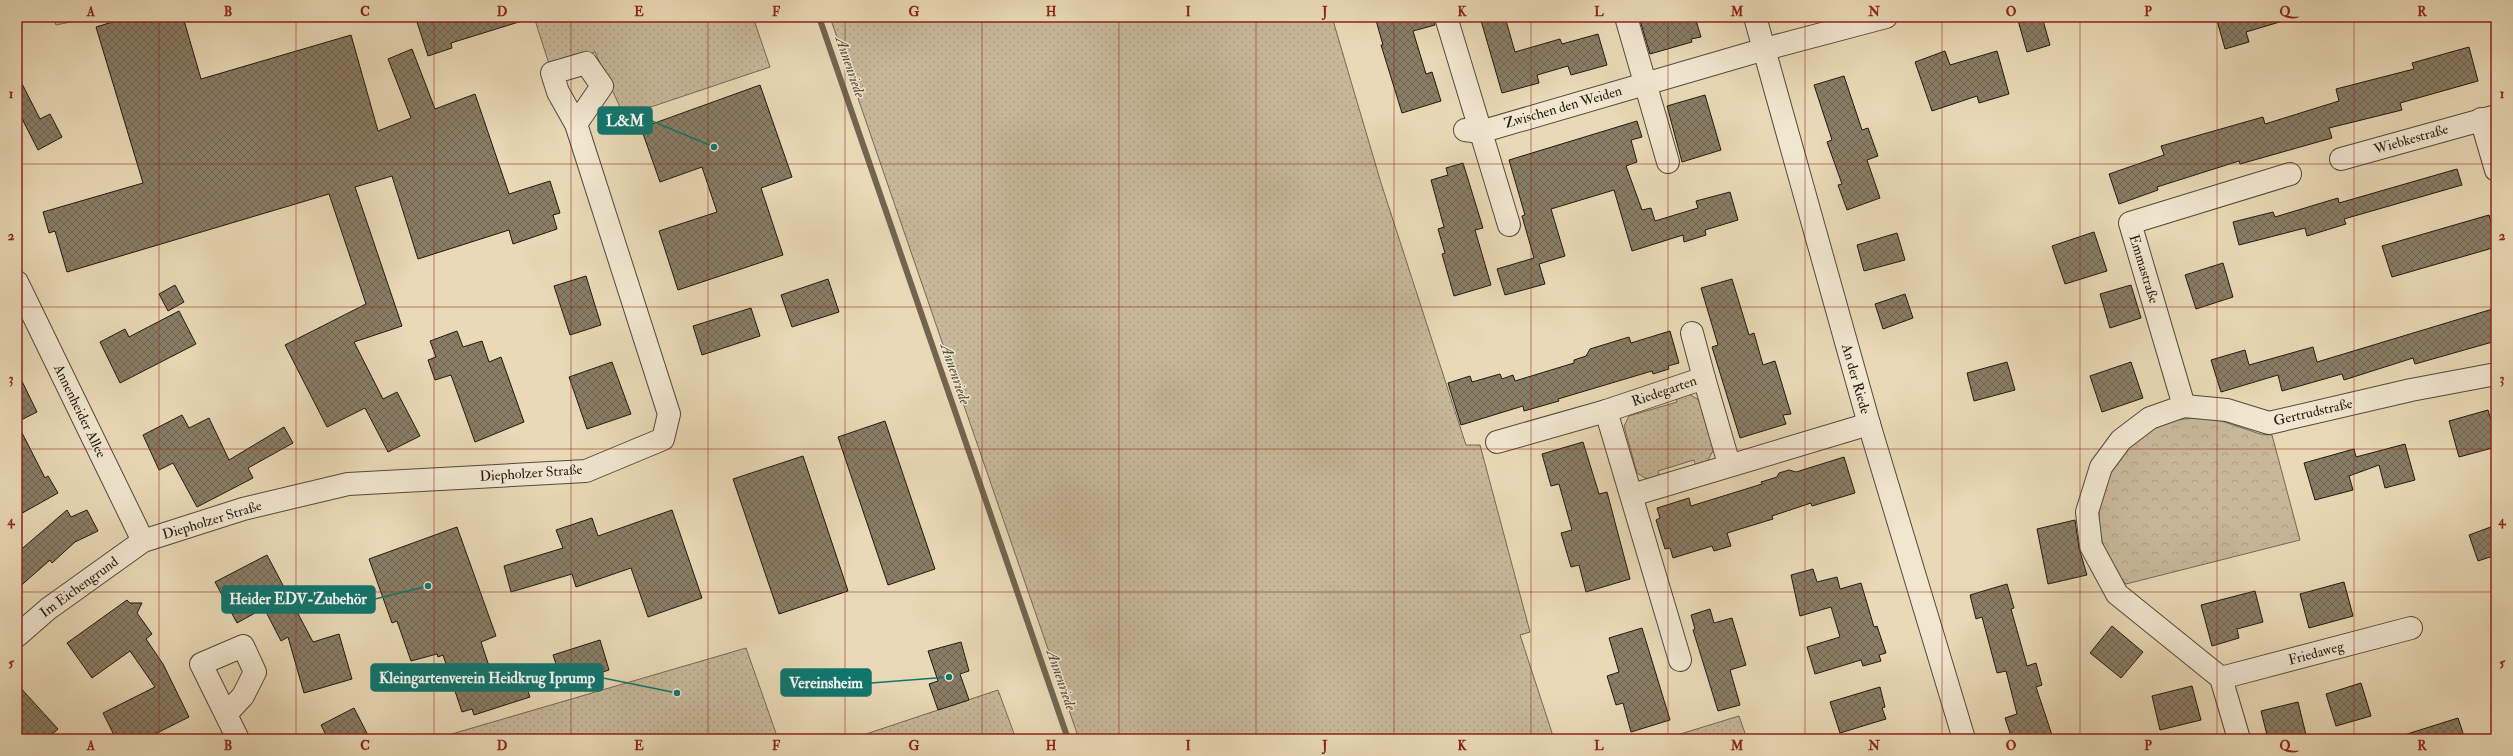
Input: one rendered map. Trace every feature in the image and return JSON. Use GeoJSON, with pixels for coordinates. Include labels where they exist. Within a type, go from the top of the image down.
{"type":"FeatureCollection","features":[{"type":"Feature","properties":{"kind":"street"},"geometry":{"type":"LineString","coordinates":[[1446,17],[1473,131],[1509,225]]}},
{"type":"Feature","properties":{"kind":"street"},"geometry":{"type":"LineString","coordinates":[[1626,17],[1668,162]]}},
{"type":"Feature","properties":{"kind":"street","name":"An der Riede"},"geometry":{"type":"LineString","coordinates":[[1755,17],[1869,424],[1964,739]]}},
{"type":"Feature","properties":{"kind":"street","name":"Zwischen den Weiden"},"geometry":{"type":"LineString","coordinates":[[1473,131],[1765,49],[1886,17]]}},
{"type":"Feature","properties":{"kind":"street","name":"Wiebkestraße"},"geometry":{"type":"LineString","coordinates":[[2341,159],[2488,118],[2496,170]]}},
{"type":"Feature","properties":{"kind":"street","name":"Diepholzer Straße"},"geometry":{"type":"LineString","coordinates":[[143,541],[243,509],[348,484],[586,471],[663,439],[669,414],[576,124]]}},
{"type":"Feature","properties":{"kind":"street","name":"Emmastraße"},"geometry":{"type":"LineString","coordinates":[[2184,406],[2130,223],[2290,174]]}},
{"type":"Feature","properties":{"kind":"street","name":"Annenheider Allee"},"geometry":{"type":"LineString","coordinates":[[17,282],[143,541]]}},
{"type":"Feature","properties":{"kind":"street"},"geometry":{"type":"LineString","coordinates":[[1692,333],[1704,378]]}},
{"type":"Feature","properties":{"kind":"street","name":"Gertrudstraße"},"geometry":{"type":"LineString","coordinates":[[2221,678],[2118,594],[2091,546],[2088,512],[2098,472],[2121,440],[2150,418],[2184,406],[2227,410],[2268,423],[2411,390],[2496,374]]}},
{"type":"Feature","properties":{"kind":"street","name":"Riedegarten"},"geometry":{"type":"LineString","coordinates":[[1497,442],[1606,411],[1704,378],[1729,464]]}},
{"type":"Feature","properties":{"kind":"street"},"geometry":{"type":"LineString","coordinates":[[1606,411],[1680,660]]}},
{"type":"Feature","properties":{"kind":"street"},"geometry":{"type":"LineString","coordinates":[[1632,495],[1729,464],[1869,424]]}},
{"type":"Feature","properties":{"kind":"street","name":"Im Eichengrund"},"geometry":{"type":"LineString","coordinates":[[17,636],[48,609],[143,541]]}},
{"type":"Feature","properties":{"kind":"street","name":"Friedaweg"},"geometry":{"type":"LineString","coordinates":[[2221,678],[2411,628]]}},
{"type":"Feature","properties":{"kind":"street"},"geometry":{"type":"LineString","coordinates":[[226,714],[243,696],[255,672],[243,646],[197,658],[238,739]]}},
{"type":"Feature","properties":{"kind":"street"},"geometry":{"type":"LineString","coordinates":[[2221,678],[2239,739]]}},
{"type":"Feature","properties":{"kind":"green space"},"geometry":{"type":"Polygon","coordinates":[[[53,17],[94,17],[56,25],[53,17]]]}},
{"type":"Feature","properties":{"kind":"green space"},"geometry":{"type":"Polygon","coordinates":[[[534,17],[753,17],[770,67],[624,116],[595,52],[550,67],[534,17]]]}},
{"type":"Feature","properties":{"kind":"green space"},"geometry":{"type":"Polygon","coordinates":[[[830,17],[1332,17],[1381,183],[1466,445],[1480,445],[1530,632],[1520,635],[1554,739],[1079,739],[830,17]]]}},
{"type":"Feature","properties":{"kind":"green space"},"geometry":{"type":"Polygon","coordinates":[[[1687,393],[1699,400],[1714,449],[1706,464],[1696,467],[1694,460],[1658,471],[1660,478],[1650,481],[1637,473],[1624,426],[1629,416],[1677,402],[1676,396],[1687,393]]]}},
{"type":"Feature","properties":{"kind":"green space"},"geometry":{"type":"Polygon","coordinates":[[[2210,417],[2260,434],[2272,435],[2300,540],[2126,584],[2114,569],[2105,552],[2101,535],[2099,517],[2101,499],[2106,481],[2115,465],[2127,449],[2150,429],[2170,421],[2210,417]]]}},
{"type":"Feature","properties":{"kind":"green space"},"geometry":{"type":"Polygon","coordinates":[[[746,648],[778,739],[438,738],[746,648]]]}},
{"type":"Feature","properties":{"kind":"green space"},"geometry":{"type":"Polygon","coordinates":[[[998,690],[1016,739],[851,739],[998,690]]]}},
{"type":"Feature","properties":{"kind":"green space"},"geometry":{"type":"Polygon","coordinates":[[[1739,716],[1747,739],[1664,739],[1739,716]]]}},
{"type":"Feature","properties":{"kind":"building"},"geometry":{"type":"Polygon","coordinates":[[[129,17],[183,17],[201,79],[351,35],[378,131],[411,118],[388,59],[412,49],[435,109],[475,94],[509,194],[550,181],[560,213],[553,215],[557,229],[513,244],[509,230],[418,259],[392,176],[355,187],[402,326],[354,342],[383,399],[397,392],[420,436],[388,452],[365,408],[327,427],[285,345],[366,304],[329,194],[67,272],[55,231],[49,233],[43,212],[143,183],[96,27],[129,17]]]}},
{"type":"Feature","properties":{"kind":"building"},"geometry":{"type":"Polygon","coordinates":[[[434,17],[522,17],[522,21],[451,43],[452,48],[428,56],[417,22],[434,17]]]}},
{"type":"Feature","properties":{"kind":"building"},"geometry":{"type":"Polygon","coordinates":[[[1375,17],[1434,17],[1435,25],[1413,31],[1426,74],[1432,72],[1441,101],[1402,113],[1381,45],[1383,45],[1375,17]]]}},
{"type":"Feature","properties":{"kind":"building"},"geometry":{"type":"Polygon","coordinates":[[[1480,17],[1505,17],[1515,52],[1560,39],[1562,44],[1598,34],[1607,65],[1571,75],[1568,66],[1537,75],[1539,83],[1502,93],[1480,17]]]}},
{"type":"Feature","properties":{"kind":"building"},"geometry":{"type":"Polygon","coordinates":[[[1639,17],[1695,17],[1701,37],[1691,39],[1692,42],[1650,54],[1639,17]]]}},
{"type":"Feature","properties":{"kind":"building"},"geometry":{"type":"Polygon","coordinates":[[[2017,17],[2042,17],[2050,45],[2027,52],[2017,17]]]}},
{"type":"Feature","properties":{"kind":"building"},"geometry":{"type":"Polygon","coordinates":[[[2216,17],[2283,17],[2283,21],[2246,32],[2249,42],[2225,49],[2216,17]]]}},
{"type":"Feature","properties":{"kind":"building"},"geometry":{"type":"Polygon","coordinates":[[[2469,47],[2478,81],[2400,103],[2402,110],[2329,128],[2332,138],[2240,164],[2239,161],[2157,187],[2158,190],[2119,204],[2109,174],[2164,155],[2161,146],[2263,117],[2265,124],[2339,101],[2336,89],[2414,69],[2412,63],[2469,47]]]}},
{"type":"Feature","properties":{"kind":"building"},"geometry":{"type":"Polygon","coordinates":[[[1945,51],[1950,65],[1997,51],[2009,94],[1979,103],[1977,96],[1932,111],[1915,62],[1945,51]]]}},
{"type":"Feature","properties":{"kind":"building"},"geometry":{"type":"Polygon","coordinates":[[[17,74],[40,119],[50,114],[62,137],[38,150],[17,109],[17,74]]]}},
{"type":"Feature","properties":{"kind":"building"},"geometry":{"type":"Polygon","coordinates":[[[1844,76],[1862,130],[1868,128],[1878,156],[1867,160],[1880,198],[1847,210],[1838,185],[1842,184],[1827,142],[1832,140],[1814,85],[1844,76]]]}},
{"type":"Feature","properties":{"kind":"building"},"geometry":{"type":"Polygon","coordinates":[[[760,85],[792,177],[761,188],[783,255],[678,290],[659,231],[717,212],[702,167],[660,182],[641,128],[760,85]]]}},
{"type":"Feature","properties":{"kind":"building"},"geometry":{"type":"Polygon","coordinates":[[[1705,95],[1721,150],[1682,162],[1667,106],[1705,95]]]}},
{"type":"Feature","properties":{"kind":"building"},"geometry":{"type":"Polygon","coordinates":[[[1637,121],[1642,137],[1631,140],[1637,162],[1626,166],[1642,210],[1651,208],[1655,221],[1698,208],[1696,201],[1730,192],[1738,220],[1705,230],[1706,235],[1684,242],[1683,235],[1632,251],[1614,190],[1551,209],[1565,256],[1539,264],[1545,284],[1505,295],[1497,269],[1534,258],[1522,216],[1525,215],[1509,160],[1637,121]]]}},
{"type":"Feature","properties":{"kind":"building"},"geometry":{"type":"Polygon","coordinates":[[[1463,163],[1483,228],[1475,230],[1491,285],[1454,296],[1442,254],[1445,253],[1438,229],[1444,227],[1431,180],[1448,175],[1446,168],[1463,163]]]}},
{"type":"Feature","properties":{"kind":"building"},"geometry":{"type":"Polygon","coordinates":[[[2457,169],[2462,185],[2344,219],[2346,224],[2307,236],[2305,228],[2239,245],[2233,222],[2273,212],[2275,217],[2338,198],[2339,203],[2457,169]]]}},
{"type":"Feature","properties":{"kind":"building"},"geometry":{"type":"Polygon","coordinates":[[[2489,215],[2496,238],[2496,247],[2392,277],[2382,246],[2489,215]]]}},
{"type":"Feature","properties":{"kind":"building"},"geometry":{"type":"Polygon","coordinates":[[[2094,232],[2107,271],[2065,284],[2052,246],[2094,232]]]}},
{"type":"Feature","properties":{"kind":"building"},"geometry":{"type":"Polygon","coordinates":[[[1897,233],[1905,260],[1864,271],[1857,245],[1897,233]]]}},
{"type":"Feature","properties":{"kind":"building"},"geometry":{"type":"Polygon","coordinates":[[[2223,263],[2233,297],[2196,309],[2185,275],[2223,263]]]}},
{"type":"Feature","properties":{"kind":"building"},"geometry":{"type":"Polygon","coordinates":[[[586,276],[601,325],[570,335],[554,286],[586,276]]]}},
{"type":"Feature","properties":{"kind":"building"},"geometry":{"type":"Polygon","coordinates":[[[828,279],[839,312],[792,327],[781,295],[828,279]]]}},
{"type":"Feature","properties":{"kind":"building"},"geometry":{"type":"Polygon","coordinates":[[[1732,279],[1749,335],[1754,333],[1763,365],[1775,361],[1791,414],[1783,415],[1786,424],[1740,438],[1712,347],[1718,345],[1701,288],[1732,279]]]}},
{"type":"Feature","properties":{"kind":"building"},"geometry":{"type":"Polygon","coordinates":[[[175,285],[184,302],[168,311],[159,294],[175,285]]]}},
{"type":"Feature","properties":{"kind":"building"},"geometry":{"type":"Polygon","coordinates":[[[2131,285],[2141,318],[2110,328],[2100,294],[2131,285]]]}},
{"type":"Feature","properties":{"kind":"building"},"geometry":{"type":"Polygon","coordinates":[[[1905,294],[1913,318],[1883,329],[1875,304],[1905,294]]]}},
{"type":"Feature","properties":{"kind":"building"},"geometry":{"type":"Polygon","coordinates":[[[751,308],[760,336],[702,355],[693,326],[751,308]]]}},
{"type":"Feature","properties":{"kind":"building"},"geometry":{"type":"Polygon","coordinates":[[[2496,308],[2496,341],[2415,364],[2413,358],[2344,380],[2342,374],[2282,391],[2278,375],[2221,392],[2211,360],[2245,350],[2249,365],[2313,347],[2317,362],[2496,308]]]}},
{"type":"Feature","properties":{"kind":"building"},"geometry":{"type":"Polygon","coordinates":[[[179,311],[196,344],[120,383],[100,342],[125,329],[129,337],[179,311]]]}},
{"type":"Feature","properties":{"kind":"building"},"geometry":{"type":"Polygon","coordinates":[[[457,331],[463,347],[482,341],[489,362],[501,357],[524,422],[475,442],[451,375],[435,380],[428,360],[436,357],[430,341],[457,331]]]}},
{"type":"Feature","properties":{"kind":"building"},"geometry":{"type":"Polygon","coordinates":[[[1670,331],[1679,363],[1668,366],[1669,369],[1653,374],[1652,371],[1558,399],[1559,401],[1524,411],[1523,406],[1461,425],[1448,383],[1470,376],[1472,382],[1500,374],[1502,379],[1513,375],[1515,381],[1574,363],[1574,360],[1586,356],[1590,349],[1629,337],[1631,343],[1670,331]]]}},
{"type":"Feature","properties":{"kind":"building"},"geometry":{"type":"Polygon","coordinates":[[[612,362],[631,414],[587,429],[569,377],[612,362]]]}},
{"type":"Feature","properties":{"kind":"building"},"geometry":{"type":"Polygon","coordinates":[[[2007,362],[2015,390],[1974,401],[1967,373],[2007,362]]]}},
{"type":"Feature","properties":{"kind":"building"},"geometry":{"type":"Polygon","coordinates":[[[2131,362],[2143,398],[2102,412],[2090,376],[2131,362]]]}},
{"type":"Feature","properties":{"kind":"building"},"geometry":{"type":"Polygon","coordinates":[[[17,371],[37,412],[17,422],[17,371]]]}},
{"type":"Feature","properties":{"kind":"building"},"geometry":{"type":"Polygon","coordinates":[[[2488,410],[2496,436],[2496,447],[2459,457],[2449,421],[2488,410]]]}},
{"type":"Feature","properties":{"kind":"building"},"geometry":{"type":"Polygon","coordinates":[[[182,415],[189,428],[209,418],[229,460],[284,427],[293,443],[248,468],[253,478],[197,507],[173,463],[159,470],[143,435],[182,415]]]}},
{"type":"Feature","properties":{"kind":"building"},"geometry":{"type":"Polygon","coordinates":[[[885,421],[935,569],[888,585],[838,437],[885,421]]]}},
{"type":"Feature","properties":{"kind":"building"},"geometry":{"type":"Polygon","coordinates":[[[17,423],[45,478],[48,476],[58,493],[17,516],[17,423]]]}},
{"type":"Feature","properties":{"kind":"building"},"geometry":{"type":"Polygon","coordinates":[[[1583,442],[1599,494],[1607,492],[1630,579],[1586,592],[1579,565],[1571,567],[1561,533],[1572,530],[1559,484],[1551,486],[1542,454],[1583,442]]]}},
{"type":"Feature","properties":{"kind":"building"},"geometry":{"type":"Polygon","coordinates":[[[2405,444],[2415,480],[2385,488],[2379,465],[2349,476],[2353,490],[2315,500],[2304,463],[2354,449],[2356,457],[2405,444]]]}},
{"type":"Feature","properties":{"kind":"building"},"geometry":{"type":"Polygon","coordinates":[[[803,456],[848,591],[779,614],[733,479],[803,456]]]}},
{"type":"Feature","properties":{"kind":"building"},"geometry":{"type":"Polygon","coordinates":[[[1844,457],[1855,493],[1812,506],[1811,503],[1772,516],[1773,519],[1727,533],[1731,546],[1714,551],[1712,546],[1673,558],[1670,548],[1665,549],[1656,520],[1660,518],[1657,508],[1689,498],[1691,506],[1762,484],[1761,482],[1777,477],[1779,473],[1789,470],[1796,472],[1844,457]]]}},
{"type":"Feature","properties":{"kind":"building"},"geometry":{"type":"Polygon","coordinates":[[[67,510],[71,517],[87,510],[98,531],[75,542],[52,563],[50,560],[17,589],[17,553],[67,510]]]}},
{"type":"Feature","properties":{"kind":"building"},"geometry":{"type":"Polygon","coordinates":[[[672,510],[702,598],[648,617],[631,568],[576,587],[572,574],[511,592],[504,566],[563,548],[556,530],[592,518],[598,536],[672,510]]]}},
{"type":"Feature","properties":{"kind":"building"},"geometry":{"type":"Polygon","coordinates":[[[2075,520],[2079,548],[2087,575],[2048,584],[2037,529],[2075,520]]]}},
{"type":"Feature","properties":{"kind":"building"},"geometry":{"type":"Polygon","coordinates":[[[2496,525],[2496,555],[2478,561],[2469,535],[2496,525]]]}},
{"type":"Feature","properties":{"kind":"building"},"geometry":{"type":"Polygon","coordinates":[[[457,527],[496,636],[481,642],[493,678],[509,672],[513,684],[524,680],[530,697],[474,715],[472,709],[462,712],[443,655],[438,657],[437,654],[411,661],[397,621],[392,623],[369,559],[457,527]]]}},
{"type":"Feature","properties":{"kind":"building"},"geometry":{"type":"Polygon","coordinates":[[[267,555],[313,642],[339,634],[352,679],[304,693],[288,637],[281,641],[264,608],[237,623],[215,582],[267,555]]]}},
{"type":"Feature","properties":{"kind":"building"},"geometry":{"type":"Polygon","coordinates":[[[1813,569],[1817,582],[1837,577],[1840,589],[1861,583],[1874,627],[1877,626],[1886,653],[1879,655],[1881,661],[1863,666],[1861,660],[1815,674],[1807,647],[1840,637],[1831,607],[1800,616],[1791,575],[1813,569]]]}},
{"type":"Feature","properties":{"kind":"building"},"geometry":{"type":"Polygon","coordinates":[[[2344,582],[2353,616],[2309,628],[2300,594],[2344,582]]]}},
{"type":"Feature","properties":{"kind":"building"},"geometry":{"type":"Polygon","coordinates":[[[2007,584],[2014,608],[2011,609],[2027,666],[2036,663],[2042,685],[2036,687],[2052,735],[2039,739],[2012,739],[2005,718],[2017,714],[2006,671],[1997,673],[1982,617],[1976,619],[1970,595],[2007,584]]]}},
{"type":"Feature","properties":{"kind":"building"},"geometry":{"type":"Polygon","coordinates":[[[2255,591],[2263,622],[2237,629],[2239,638],[2212,646],[2201,605],[2255,591]]]}},
{"type":"Feature","properties":{"kind":"building"},"geometry":{"type":"Polygon","coordinates":[[[127,600],[130,603],[142,603],[137,613],[152,634],[146,639],[163,664],[189,717],[145,739],[116,739],[103,713],[155,687],[130,651],[92,678],[67,643],[127,600]]]}},
{"type":"Feature","properties":{"kind":"building"},"geometry":{"type":"Polygon","coordinates":[[[1710,609],[1714,623],[1732,618],[1746,665],[1730,670],[1740,705],[1718,711],[1693,630],[1695,629],[1691,615],[1710,609]]]}},
{"type":"Feature","properties":{"kind":"building"},"geometry":{"type":"Polygon","coordinates":[[[2112,626],[2143,652],[2121,678],[2090,653],[2112,626]]]}},
{"type":"Feature","properties":{"kind":"building"},"geometry":{"type":"Polygon","coordinates":[[[1642,628],[1670,720],[1631,732],[1623,703],[1616,705],[1607,676],[1619,672],[1609,638],[1642,628]]]}},
{"type":"Feature","properties":{"kind":"building"},"geometry":{"type":"Polygon","coordinates":[[[600,640],[609,670],[563,685],[553,655],[600,640]]]}},
{"type":"Feature","properties":{"kind":"building"},"geometry":{"type":"Polygon","coordinates":[[[961,642],[969,671],[960,674],[969,700],[938,710],[929,684],[938,681],[928,651],[961,642]]]}},
{"type":"Feature","properties":{"kind":"building"},"geometry":{"type":"Polygon","coordinates":[[[2361,683],[2371,716],[2336,726],[2326,694],[2361,683]]]}},
{"type":"Feature","properties":{"kind":"building"},"geometry":{"type":"Polygon","coordinates":[[[17,684],[58,729],[47,739],[17,739],[17,684]]]}},
{"type":"Feature","properties":{"kind":"building"},"geometry":{"type":"Polygon","coordinates":[[[2192,686],[2201,720],[2160,730],[2152,696],[2192,686]]]}},
{"type":"Feature","properties":{"kind":"building"},"geometry":{"type":"Polygon","coordinates":[[[1880,687],[1885,707],[1882,708],[1886,719],[1840,733],[1830,702],[1880,687]]]}},
{"type":"Feature","properties":{"kind":"building"},"geometry":{"type":"Polygon","coordinates":[[[2298,702],[2307,739],[2268,739],[2261,711],[2298,702]]]}},
{"type":"Feature","properties":{"kind":"building"},"geometry":{"type":"Polygon","coordinates":[[[354,708],[370,739],[328,739],[321,725],[354,708]]]}},
{"type":"Feature","properties":{"kind":"building"},"geometry":{"type":"Polygon","coordinates":[[[2458,718],[2464,736],[2455,739],[2404,739],[2404,735],[2458,718]]]}},
{"type":"Feature","properties":{"kind":"waterway","name":"Annenriede"},"geometry":{"type":"LineString","coordinates":[[819,17],[1068,739]]}},
{"type":"Feature","properties":{"kind":"place","name":"L&M"},"geometry":{"type":"Point","coordinates":[714,147]}},
{"type":"Feature","properties":{"kind":"place","name":"Heider EDV-Zubehör"},"geometry":{"type":"Point","coordinates":[428,586]}},
{"type":"Feature","properties":{"kind":"place","name":"Vereinsheim"},"geometry":{"type":"Point","coordinates":[949,677]}},
{"type":"Feature","properties":{"kind":"place","name":"Kleingartenverein Heidkrug Iprump"},"geometry":{"type":"Point","coordinates":[677,693]}}]}
